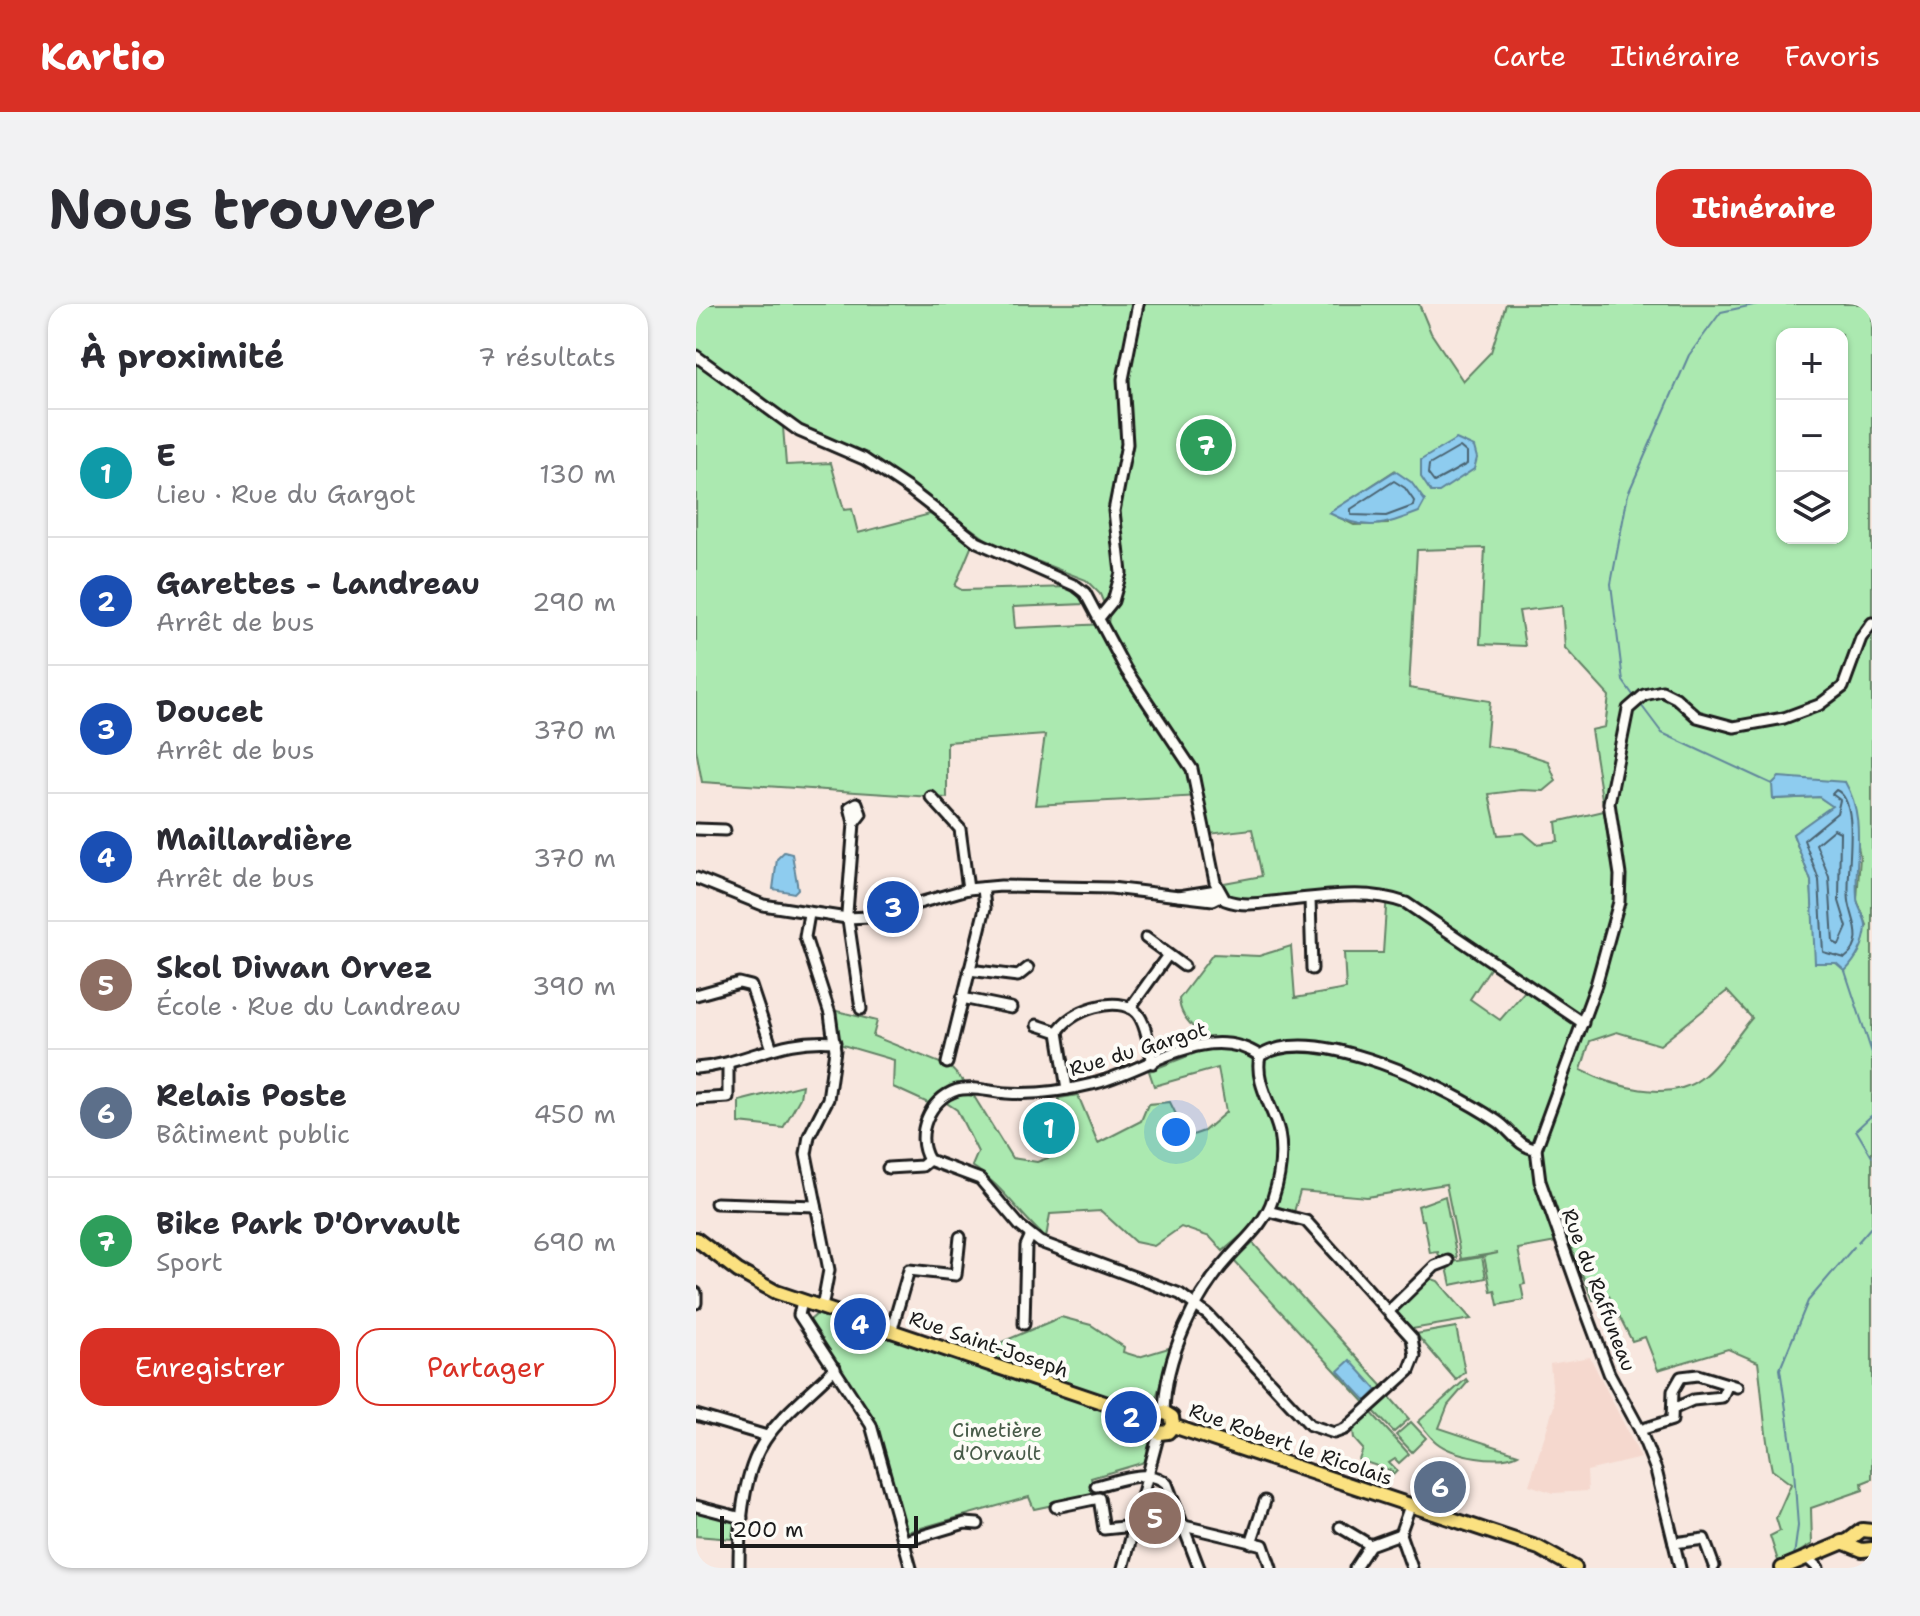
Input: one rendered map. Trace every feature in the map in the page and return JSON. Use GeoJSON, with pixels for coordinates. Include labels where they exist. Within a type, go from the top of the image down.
{"type":"FeatureCollection","features":[{"type":"Feature","properties":{"kind":"main road","name":"Rue Saint-Joseph"},"geometry":{"type":"LineString","coordinates":[[696,1239],[760,1285],[1152,1419]]}},
{"type":"Feature","properties":{"kind":"main road"},"geometry":{"type":"LineString","coordinates":[[1164,1412],[1172,1417],[1173,1426],[1168,1432],[1159,1433],[1152,1428],[1152,1419],[1164,1412]]}},
{"type":"Feature","properties":{"kind":"main road","name":"Rue Robert le Ricolais"},"geometry":{"type":"LineString","coordinates":[[1173,1426],[1539,1548],[1575,1568]]}},
{"type":"Feature","properties":{"kind":"main road"},"geometry":{"type":"LineString","coordinates":[[1856,1540],[1862,1530],[1872,1531]]}},
{"type":"Feature","properties":{"kind":"main road"},"geometry":{"type":"LineString","coordinates":[[1795,1562],[1842,1542],[1856,1540]]}},
{"type":"Feature","properties":{"kind":"main road"},"geometry":{"type":"LineString","coordinates":[[1856,1540],[1862,1550],[1872,1549]]}},
{"type":"Feature","properties":{"kind":"street"},"geometry":{"type":"LineString","coordinates":[[1100,617],[1113,601],[1121,573],[1114,511],[1127,444],[1123,379],[1138,304]]}},
{"type":"Feature","properties":{"kind":"street"},"geometry":{"type":"LineString","coordinates":[[696,356],[799,431],[864,459],[909,489],[977,542],[1076,586],[1100,617],[1126,670],[1192,769],[1219,893]]}},
{"type":"Feature","properties":{"kind":"street","name":"Rue du Raffuneau"},"geometry":{"type":"LineString","coordinates":[[1680,1568],[1656,1470],[1640,1430],[1609,1373],[1540,1181],[1536,1149],[1583,1023],[1619,902],[1620,875],[1609,803],[1628,709],[1644,695],[1662,691],[1708,723],[1746,727],[1819,705],[1843,687],[1861,638],[1872,623]]}},
{"type":"Feature","properties":{"kind":"street"},"geometry":{"type":"LineString","coordinates":[[931,797],[960,829],[968,889]]}},
{"type":"Feature","properties":{"kind":"street"},"geometry":{"type":"LineString","coordinates":[[854,823],[847,918],[861,1009]]}},
{"type":"Feature","properties":{"kind":"street"},"geometry":{"type":"LineString","coordinates":[[696,829],[725,830]]}},
{"type":"Feature","properties":{"kind":"street"},"geometry":{"type":"LineString","coordinates":[[696,878],[763,905],[847,918],[870,917],[968,889],[983,888],[1111,888],[1179,896],[1219,893],[1233,903],[1249,905],[1369,894],[1406,903],[1583,1023]]}},
{"type":"Feature","properties":{"kind":"street"},"geometry":{"type":"LineString","coordinates":[[947,1063],[985,908],[983,888]]}},
{"type":"Feature","properties":{"kind":"street"},"geometry":{"type":"LineString","coordinates":[[1310,899],[1312,969]]}},
{"type":"Feature","properties":{"kind":"street"},"geometry":{"type":"LineString","coordinates":[[809,914],[805,937],[830,1014],[835,1042],[828,1099],[806,1145],[829,1270],[813,1305],[799,1315],[871,1425],[911,1568]]}},
{"type":"Feature","properties":{"kind":"street"},"geometry":{"type":"LineString","coordinates":[[1146,938],[1184,966]]}},
{"type":"Feature","properties":{"kind":"street"},"geometry":{"type":"LineString","coordinates":[[1130,1008],[1168,955]]}},
{"type":"Feature","properties":{"kind":"street"},"geometry":{"type":"LineString","coordinates":[[969,970],[1018,976],[1028,968]]}},
{"type":"Feature","properties":{"kind":"street"},"geometry":{"type":"LineString","coordinates":[[696,995],[739,983],[751,986],[771,1046]]}},
{"type":"Feature","properties":{"kind":"street"},"geometry":{"type":"LineString","coordinates":[[962,998],[1011,1008]]}},
{"type":"Feature","properties":{"kind":"street"},"geometry":{"type":"LineString","coordinates":[[1067,1089],[1058,1032],[1073,1014],[1109,1005],[1130,1008],[1140,1019],[1153,1063]]}},
{"type":"Feature","properties":{"kind":"street"},"geometry":{"type":"LineString","coordinates":[[1037,1025],[1058,1032]]}},
{"type":"Feature","properties":{"kind":"street"},"geometry":{"type":"LineString","coordinates":[[696,1068],[728,1063],[771,1046],[793,1042],[835,1042]]}},
{"type":"Feature","properties":{"kind":"street","name":"Rue du Gargot"},"geometry":{"type":"LineString","coordinates":[[929,1160],[923,1144],[927,1118],[933,1107],[958,1090],[1007,1093],[1095,1084],[1215,1042],[1242,1046],[1260,1056]]}},
{"type":"Feature","properties":{"kind":"street"},"geometry":{"type":"LineString","coordinates":[[1164,1412],[1174,1359],[1196,1307],[1219,1270],[1268,1211],[1277,1186],[1281,1145],[1259,1075],[1260,1056],[1285,1046],[1301,1045],[1340,1051],[1387,1067],[1475,1107],[1501,1123],[1522,1145],[1536,1149]]}},
{"type":"Feature","properties":{"kind":"street"},"geometry":{"type":"LineString","coordinates":[[696,1099],[728,1097],[728,1063]]}},
{"type":"Feature","properties":{"kind":"street"},"geometry":{"type":"LineString","coordinates":[[888,1168],[922,1166],[929,1160],[980,1179],[1030,1237],[1071,1256],[1162,1285],[1196,1307],[1310,1425],[1334,1433],[1345,1429],[1413,1364],[1412,1338],[1306,1221],[1268,1211]]}},
{"type":"Feature","properties":{"kind":"street"},"geometry":{"type":"LineString","coordinates":[[716,1203],[816,1206]]}},
{"type":"Feature","properties":{"kind":"street"},"geometry":{"type":"LineString","coordinates":[[891,1332],[909,1270],[956,1275],[960,1237]]}},
{"type":"Feature","properties":{"kind":"street"},"geometry":{"type":"LineString","coordinates":[[1024,1324],[1026,1246],[1030,1237]]}},
{"type":"Feature","properties":{"kind":"street"},"geometry":{"type":"LineString","coordinates":[[1389,1311],[1435,1266],[1448,1261]]}},
{"type":"Feature","properties":{"kind":"street"},"geometry":{"type":"LineString","coordinates":[[696,1293],[696,1303]]}},
{"type":"Feature","properties":{"kind":"street"},"geometry":{"type":"LineString","coordinates":[[739,1568],[742,1518],[758,1453],[767,1436],[835,1368]]}},
{"type":"Feature","properties":{"kind":"street"},"geometry":{"type":"LineString","coordinates":[[1640,1430],[1672,1420],[1675,1408],[1673,1391],[1681,1377],[1698,1375],[1732,1386],[1722,1397],[1693,1400],[1675,1408]]}},
{"type":"Feature","properties":{"kind":"street"},"geometry":{"type":"LineString","coordinates":[[696,1415],[767,1436]]}},
{"type":"Feature","properties":{"kind":"street"},"geometry":{"type":"LineString","coordinates":[[1123,1568],[1159,1433]]}},
{"type":"Feature","properties":{"kind":"street"},"geometry":{"type":"LineString","coordinates":[[1096,1486],[1147,1476],[1167,1484],[1199,1568]]}},
{"type":"Feature","properties":{"kind":"street"},"geometry":{"type":"LineString","coordinates":[[1056,1507],[1099,1498],[1104,1529],[1134,1526]]}},
{"type":"Feature","properties":{"kind":"street"},"geometry":{"type":"LineString","coordinates":[[1251,1543],[1265,1501]]}},
{"type":"Feature","properties":{"kind":"street"},"geometry":{"type":"LineString","coordinates":[[696,1506],[742,1518]]}},
{"type":"Feature","properties":{"kind":"street"},"geometry":{"type":"LineString","coordinates":[[1410,1506],[1400,1534],[1412,1568]]}},
{"type":"Feature","properties":{"kind":"street"},"geometry":{"type":"LineString","coordinates":[[905,1541],[965,1523],[978,1524]]}},
{"type":"Feature","properties":{"kind":"street"},"geometry":{"type":"LineString","coordinates":[[1184,1526],[1263,1545],[1271,1568]]}},
{"type":"Feature","properties":{"kind":"street"},"geometry":{"type":"LineString","coordinates":[[1340,1527],[1370,1545]]}},
{"type":"Feature","properties":{"kind":"street"},"geometry":{"type":"LineString","coordinates":[[1355,1568],[1370,1545],[1400,1534]]}},
{"type":"Feature","properties":{"kind":"street"},"geometry":{"type":"LineString","coordinates":[[1674,1543],[1704,1539],[1714,1566]]}},
{"type":"Feature","properties":{"kind":"street"},"geometry":{"type":"LineString","coordinates":[[1795,1562],[1818,1568]]}},
{"type":"Feature","properties":{"kind":"shaded area"},"geometry":{"type":"Polygon","coordinates":[[[1590,1357],[1641,1458],[1587,1471],[1588,1491],[1554,1493],[1529,1485],[1554,1406],[1550,1364],[1590,1357]]]}},
{"type":"Feature","properties":{"kind":"green space"},"geometry":{"type":"Polygon","coordinates":[[[696,304],[1419,304],[1431,333],[1463,381],[1491,352],[1506,304],[1872,304],[1872,1479],[1862,1483],[1863,1490],[1811,1508],[1812,1544],[1779,1564],[1770,1536],[1780,1531],[1776,1518],[1791,1484],[1772,1470],[1758,1362],[1728,1349],[1658,1370],[1645,1337],[1632,1341],[1609,1296],[1593,1300],[1571,1248],[1556,1242],[1518,1249],[1525,1284],[1521,1285],[1524,1300],[1498,1305],[1495,1290],[1491,1291],[1484,1256],[1498,1253],[1461,1259],[1446,1184],[1367,1197],[1300,1191],[1294,1212],[1266,1203],[1250,1228],[1223,1251],[1210,1237],[1181,1227],[1154,1246],[1135,1242],[1101,1211],[1050,1214],[1046,1238],[992,1182],[972,1166],[978,1152],[957,1110],[936,1096],[928,1103],[893,1087],[894,1060],[839,1044],[833,1010],[877,1021],[873,1036],[950,1067],[967,1085],[1012,1158],[1037,1162],[1059,1154],[1059,1098],[1078,1095],[1098,1143],[1141,1121],[1148,1104],[1170,1102],[1187,1137],[1204,1131],[1226,1112],[1218,1068],[1154,1086],[1149,1071],[1206,1049],[1183,1014],[1179,999],[1213,954],[1259,956],[1291,946],[1295,998],[1346,989],[1344,953],[1383,953],[1387,893],[1370,890],[1249,901],[1229,896],[1219,884],[1262,876],[1252,829],[1209,834],[1201,796],[1035,805],[1045,735],[947,742],[947,798],[702,782],[696,749],[696,304]],[[795,423],[783,427],[786,465],[831,463],[844,510],[852,509],[858,533],[930,514],[972,545],[955,586],[962,590],[1071,587],[1085,604],[1013,607],[1015,628],[1108,624],[1109,616],[1100,594],[1086,580],[993,544],[867,455],[795,423]],[[1394,471],[1330,513],[1354,525],[1388,524],[1394,471]],[[1485,548],[1417,550],[1409,688],[1490,701],[1486,746],[1514,750],[1548,761],[1556,781],[1544,791],[1489,794],[1498,835],[1524,833],[1537,844],[1558,841],[1556,822],[1604,811],[1591,730],[1605,727],[1609,696],[1565,648],[1562,606],[1519,611],[1525,646],[1480,644],[1485,548]],[[1845,782],[1774,799],[1819,797],[1833,806],[1793,834],[1811,881],[1816,963],[1836,963],[1867,925],[1857,900],[1860,856],[1845,782]],[[1497,958],[1470,999],[1500,1020],[1532,983],[1497,958]],[[1727,991],[1660,1045],[1617,1032],[1590,1041],[1581,1070],[1640,1090],[1672,1090],[1687,1086],[1700,1079],[1721,1059],[1752,1018],[1727,991]]]}},
{"type":"Feature","properties":{"kind":"green space"},"geometry":{"type":"Polygon","coordinates":[[[802,1085],[800,1098],[783,1128],[739,1123],[739,1101],[802,1085]]]}},
{"type":"Feature","properties":{"kind":"green space"},"geometry":{"type":"Polygon","coordinates":[[[1445,1196],[1457,1258],[1440,1260],[1438,1252],[1430,1253],[1418,1206],[1445,1196]]]}},
{"type":"Feature","properties":{"kind":"green space"},"geometry":{"type":"Polygon","coordinates":[[[1253,1243],[1387,1391],[1369,1407],[1234,1261],[1253,1243]]]}},
{"type":"Feature","properties":{"kind":"green space"},"geometry":{"type":"Polygon","coordinates":[[[1482,1257],[1486,1278],[1451,1285],[1446,1263],[1482,1257]]]}},
{"type":"Feature","properties":{"kind":"green space"},"geometry":{"type":"Polygon","coordinates":[[[1429,1278],[1438,1281],[1471,1319],[1412,1329],[1394,1310],[1429,1278]]]}},
{"type":"Feature","properties":{"kind":"green space","name":"Cimetière d'Orvault"},"geometry":{"type":"Polygon","coordinates":[[[818,1313],[1142,1423],[1150,1440],[1145,1462],[1091,1478],[1095,1496],[1034,1509],[1029,1497],[907,1532],[873,1421],[807,1323],[818,1313]]]}},
{"type":"Feature","properties":{"kind":"green space"},"geometry":{"type":"Polygon","coordinates":[[[1061,1317],[1091,1325],[1124,1347],[1123,1352],[1139,1357],[1172,1347],[1153,1407],[1143,1412],[987,1357],[988,1348],[1061,1317]]]}},
{"type":"Feature","properties":{"kind":"green space"},"geometry":{"type":"Polygon","coordinates":[[[1456,1327],[1465,1372],[1456,1380],[1416,1334],[1456,1327]]]}},
{"type":"Feature","properties":{"kind":"green space"},"geometry":{"type":"Polygon","coordinates":[[[1466,1379],[1468,1382],[1448,1405],[1439,1428],[1518,1454],[1488,1458],[1453,1451],[1436,1442],[1418,1422],[1466,1379]]]}},
{"type":"Feature","properties":{"kind":"green space"},"geometry":{"type":"Polygon","coordinates":[[[1388,1395],[1409,1419],[1394,1432],[1372,1409],[1388,1395]]]}},
{"type":"Feature","properties":{"kind":"green space"},"geometry":{"type":"Polygon","coordinates":[[[1370,1411],[1409,1454],[1399,1463],[1395,1459],[1389,1463],[1397,1471],[1392,1476],[1392,1471],[1359,1460],[1363,1449],[1354,1439],[1353,1430],[1370,1411]]]}},
{"type":"Feature","properties":{"kind":"green space"},"geometry":{"type":"Polygon","coordinates":[[[1411,1422],[1426,1438],[1412,1452],[1396,1435],[1411,1422]]]}},
{"type":"Feature","properties":{"kind":"green space"},"geometry":{"type":"Polygon","coordinates":[[[696,1511],[734,1520],[732,1539],[696,1536],[696,1511]]]}},
{"type":"Feature","properties":{"kind":"water"},"geometry":{"type":"Polygon","coordinates":[[[1456,439],[1474,447],[1477,458],[1474,469],[1439,492],[1431,492],[1421,477],[1421,460],[1456,439]]]}},
{"type":"Feature","properties":{"kind":"water"},"geometry":{"type":"Polygon","coordinates":[[[1395,471],[1411,482],[1425,501],[1419,512],[1374,525],[1353,523],[1329,513],[1395,471]]]}},
{"type":"Feature","properties":{"kind":"water"},"geometry":{"type":"Polygon","coordinates":[[[1779,777],[1845,782],[1852,796],[1858,824],[1857,898],[1866,927],[1859,951],[1845,971],[1836,963],[1815,963],[1811,881],[1793,834],[1832,806],[1819,797],[1773,799],[1772,784],[1779,777]]]}},
{"type":"Feature","properties":{"kind":"water"},"geometry":{"type":"Polygon","coordinates":[[[784,852],[792,854],[798,889],[794,893],[773,889],[777,859],[784,852]]]}},
{"type":"Feature","properties":{"kind":"water"},"geometry":{"type":"Polygon","coordinates":[[[1350,1360],[1377,1390],[1366,1401],[1338,1371],[1350,1360]]]}},
{"type":"Feature","properties":{"kind":"waterway"},"geometry":{"type":"LineString","coordinates":[[1633,695],[1623,681],[1611,584],[1628,494],[1689,355],[1721,312],[1758,304]]}},
{"type":"Feature","properties":{"kind":"waterway"},"geometry":{"type":"LineString","coordinates":[[1641,705],[1662,733],[1772,784]]}},
{"type":"Feature","properties":{"kind":"waterway"},"geometry":{"type":"LineString","coordinates":[[1845,971],[1872,1053]]}},
{"type":"Feature","properties":{"kind":"waterway"},"geometry":{"type":"LineString","coordinates":[[1872,1115],[1856,1130],[1872,1157]]}},
{"type":"Feature","properties":{"kind":"waterway"},"geometry":{"type":"LineString","coordinates":[[1858,1242],[1872,1226]]}},
{"type":"Feature","properties":{"kind":"waterway"},"geometry":{"type":"LineString","coordinates":[[1794,1556],[1798,1526],[1793,1457],[1780,1369],[1808,1301],[1854,1247]]}},
{"type":"Feature","properties":{"kind":"place","name":"Bike Park D'Orvault"},"geometry":{"type":"Point","coordinates":[1206,445]}},
{"type":"Feature","properties":{"kind":"place","name":"Doucet"},"geometry":{"type":"Point","coordinates":[893,907]}},
{"type":"Feature","properties":{"kind":"place","name":"E"},"geometry":{"type":"Point","coordinates":[1049,1128]}},
{"type":"Feature","properties":{"kind":"place","name":"Maillardière"},"geometry":{"type":"Point","coordinates":[860,1324]}},
{"type":"Feature","properties":{"kind":"place","name":"Garettes - Landreau"},"geometry":{"type":"Point","coordinates":[1131,1417]}},
{"type":"Feature","properties":{"kind":"place","name":"Relais Poste"},"geometry":{"type":"Point","coordinates":[1440,1487]}},
{"type":"Feature","properties":{"kind":"place","name":"Skol Diwan Orvez"},"geometry":{"type":"Point","coordinates":[1155,1518]}}]}
